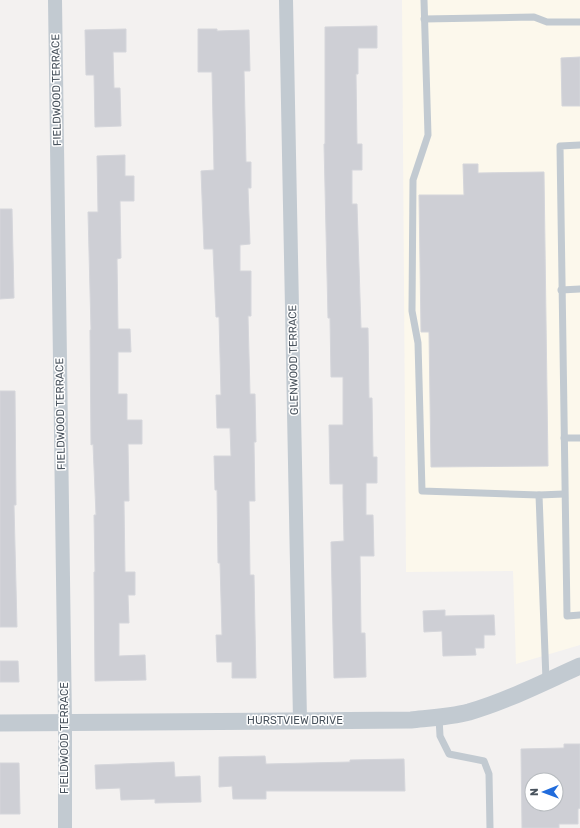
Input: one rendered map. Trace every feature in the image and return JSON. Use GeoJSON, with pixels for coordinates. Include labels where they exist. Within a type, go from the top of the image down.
{"type":"FeatureCollection","features":[{"type":"Feature","properties":{"kind":"street","name":"FIELDWOOD TERRACE"},"geometry":{"type":"LineString","coordinates":[[54,0],[65,723],[64,828]]}},
{"type":"Feature","properties":{"kind":"street","name":"GLENWOOD TERRACE"},"geometry":{"type":"LineString","coordinates":[[286,0],[300,720]]}},
{"type":"Feature","properties":{"kind":"street","name":"HURSTVIEW DRIVE"},"geometry":{"type":"LineString","coordinates":[[0,723],[411,720],[439,718],[468,712],[580,666]]}},
{"type":"Feature","properties":{"kind":"lane"},"geometry":{"type":"LineString","coordinates":[[424,0],[428,135],[413,180],[412,303],[412,311],[418,342],[422,491],[539,495],[564,494]]}},
{"type":"Feature","properties":{"kind":"lane"},"geometry":{"type":"LineString","coordinates":[[424,19],[534,17],[547,22],[580,22]]}},
{"type":"Feature","properties":{"kind":"lane"},"geometry":{"type":"LineString","coordinates":[[580,145],[560,146],[567,616],[580,615]]}},
{"type":"Feature","properties":{"kind":"lane"},"geometry":{"type":"LineString","coordinates":[[562,290],[580,289]]}},
{"type":"Feature","properties":{"kind":"lane"},"geometry":{"type":"LineString","coordinates":[[564,438],[580,438]]}},
{"type":"Feature","properties":{"kind":"lane"},"geometry":{"type":"LineString","coordinates":[[539,495],[546,680]]}},
{"type":"Feature","properties":{"kind":"lane"},"geometry":{"type":"LineString","coordinates":[[439,718],[440,736],[449,754],[484,761],[489,774],[490,828]]}},
{"type":"Feature","properties":{"kind":"shaded area"},"geometry":{"type":"Polygon","coordinates":[[[402,0],[580,0],[580,645],[516,664],[513,571],[406,572],[402,0]]]}},
{"type":"Feature","properties":{"kind":"building"},"geometry":{"type":"Polygon","coordinates":[[[377,26],[377,48],[358,48],[358,74],[356,74],[357,144],[362,144],[362,170],[352,170],[352,204],[357,204],[361,328],[368,328],[369,398],[372,398],[373,457],[377,457],[377,483],[366,483],[366,515],[373,515],[374,556],[360,556],[361,633],[365,633],[366,677],[334,678],[331,542],[344,541],[343,484],[330,484],[329,425],[343,425],[343,377],[331,377],[330,318],[328,318],[324,144],[325,27],[377,26]]]}},
{"type":"Feature","properties":{"kind":"building"},"geometry":{"type":"Polygon","coordinates":[[[126,29],[126,52],[113,52],[114,88],[120,88],[121,126],[95,127],[94,75],[86,75],[85,30],[126,29]]]}},
{"type":"Feature","properties":{"kind":"building"},"geometry":{"type":"Polygon","coordinates":[[[198,29],[217,29],[217,31],[249,30],[250,71],[244,71],[246,162],[251,162],[251,188],[248,188],[250,244],[240,245],[240,271],[251,271],[251,316],[248,316],[250,394],[255,394],[256,442],[254,442],[255,501],[249,501],[250,575],[254,575],[256,678],[232,678],[232,662],[217,662],[216,635],[222,635],[220,563],[218,563],[217,490],[215,490],[214,456],[231,456],[230,428],[217,428],[216,395],[221,395],[219,317],[216,317],[213,249],[204,249],[201,171],[214,170],[212,72],[198,72],[198,29]]]}},
{"type":"Feature","properties":{"kind":"building"},"geometry":{"type":"Polygon","coordinates":[[[580,57],[580,106],[562,106],[561,58],[580,57]]]}},
{"type":"Feature","properties":{"kind":"building"},"geometry":{"type":"Polygon","coordinates":[[[125,155],[125,176],[134,176],[134,201],[120,201],[121,258],[117,259],[118,329],[130,329],[131,352],[118,352],[118,394],[127,394],[127,420],[142,420],[142,444],[128,444],[129,501],[124,501],[125,572],[135,572],[135,595],[128,595],[129,623],[119,623],[119,656],[145,655],[146,680],[95,681],[94,515],[96,515],[93,444],[91,445],[91,330],[88,212],[98,212],[97,156],[125,155]]]}},
{"type":"Feature","properties":{"kind":"building"},"geometry":{"type":"Polygon","coordinates":[[[463,164],[478,164],[478,173],[544,172],[548,466],[431,467],[429,332],[421,332],[419,195],[464,195],[463,164]]]}},
{"type":"Feature","properties":{"kind":"building"},"geometry":{"type":"Polygon","coordinates":[[[0,209],[12,209],[14,298],[0,299],[0,209]]]}},
{"type":"Feature","properties":{"kind":"building"},"geometry":{"type":"Polygon","coordinates":[[[0,391],[15,391],[16,505],[14,505],[17,627],[0,627],[0,391]]]}},
{"type":"Feature","properties":{"kind":"building"},"geometry":{"type":"Polygon","coordinates":[[[445,610],[445,616],[494,615],[495,635],[484,635],[484,648],[475,648],[476,655],[443,656],[442,631],[424,632],[423,611],[445,610]]]}},
{"type":"Feature","properties":{"kind":"building"},"geometry":{"type":"Polygon","coordinates":[[[0,661],[18,661],[19,682],[0,682],[0,661]]]}},
{"type":"Feature","properties":{"kind":"building"},"geometry":{"type":"Polygon","coordinates":[[[564,744],[580,744],[580,808],[578,809],[578,824],[559,824],[559,828],[522,828],[521,749],[564,748],[564,744]]]}},
{"type":"Feature","properties":{"kind":"building"},"geometry":{"type":"Polygon","coordinates":[[[265,756],[266,764],[404,759],[405,791],[266,791],[266,799],[233,799],[232,786],[219,787],[219,757],[265,756]]]}},
{"type":"Feature","properties":{"kind":"building"},"geometry":{"type":"Polygon","coordinates":[[[174,762],[175,777],[200,776],[201,802],[155,803],[155,799],[121,800],[120,788],[96,789],[95,765],[174,762]]]}},
{"type":"Feature","properties":{"kind":"building"},"geometry":{"type":"Polygon","coordinates":[[[0,763],[19,763],[20,814],[0,814],[0,763]]]}}]}
